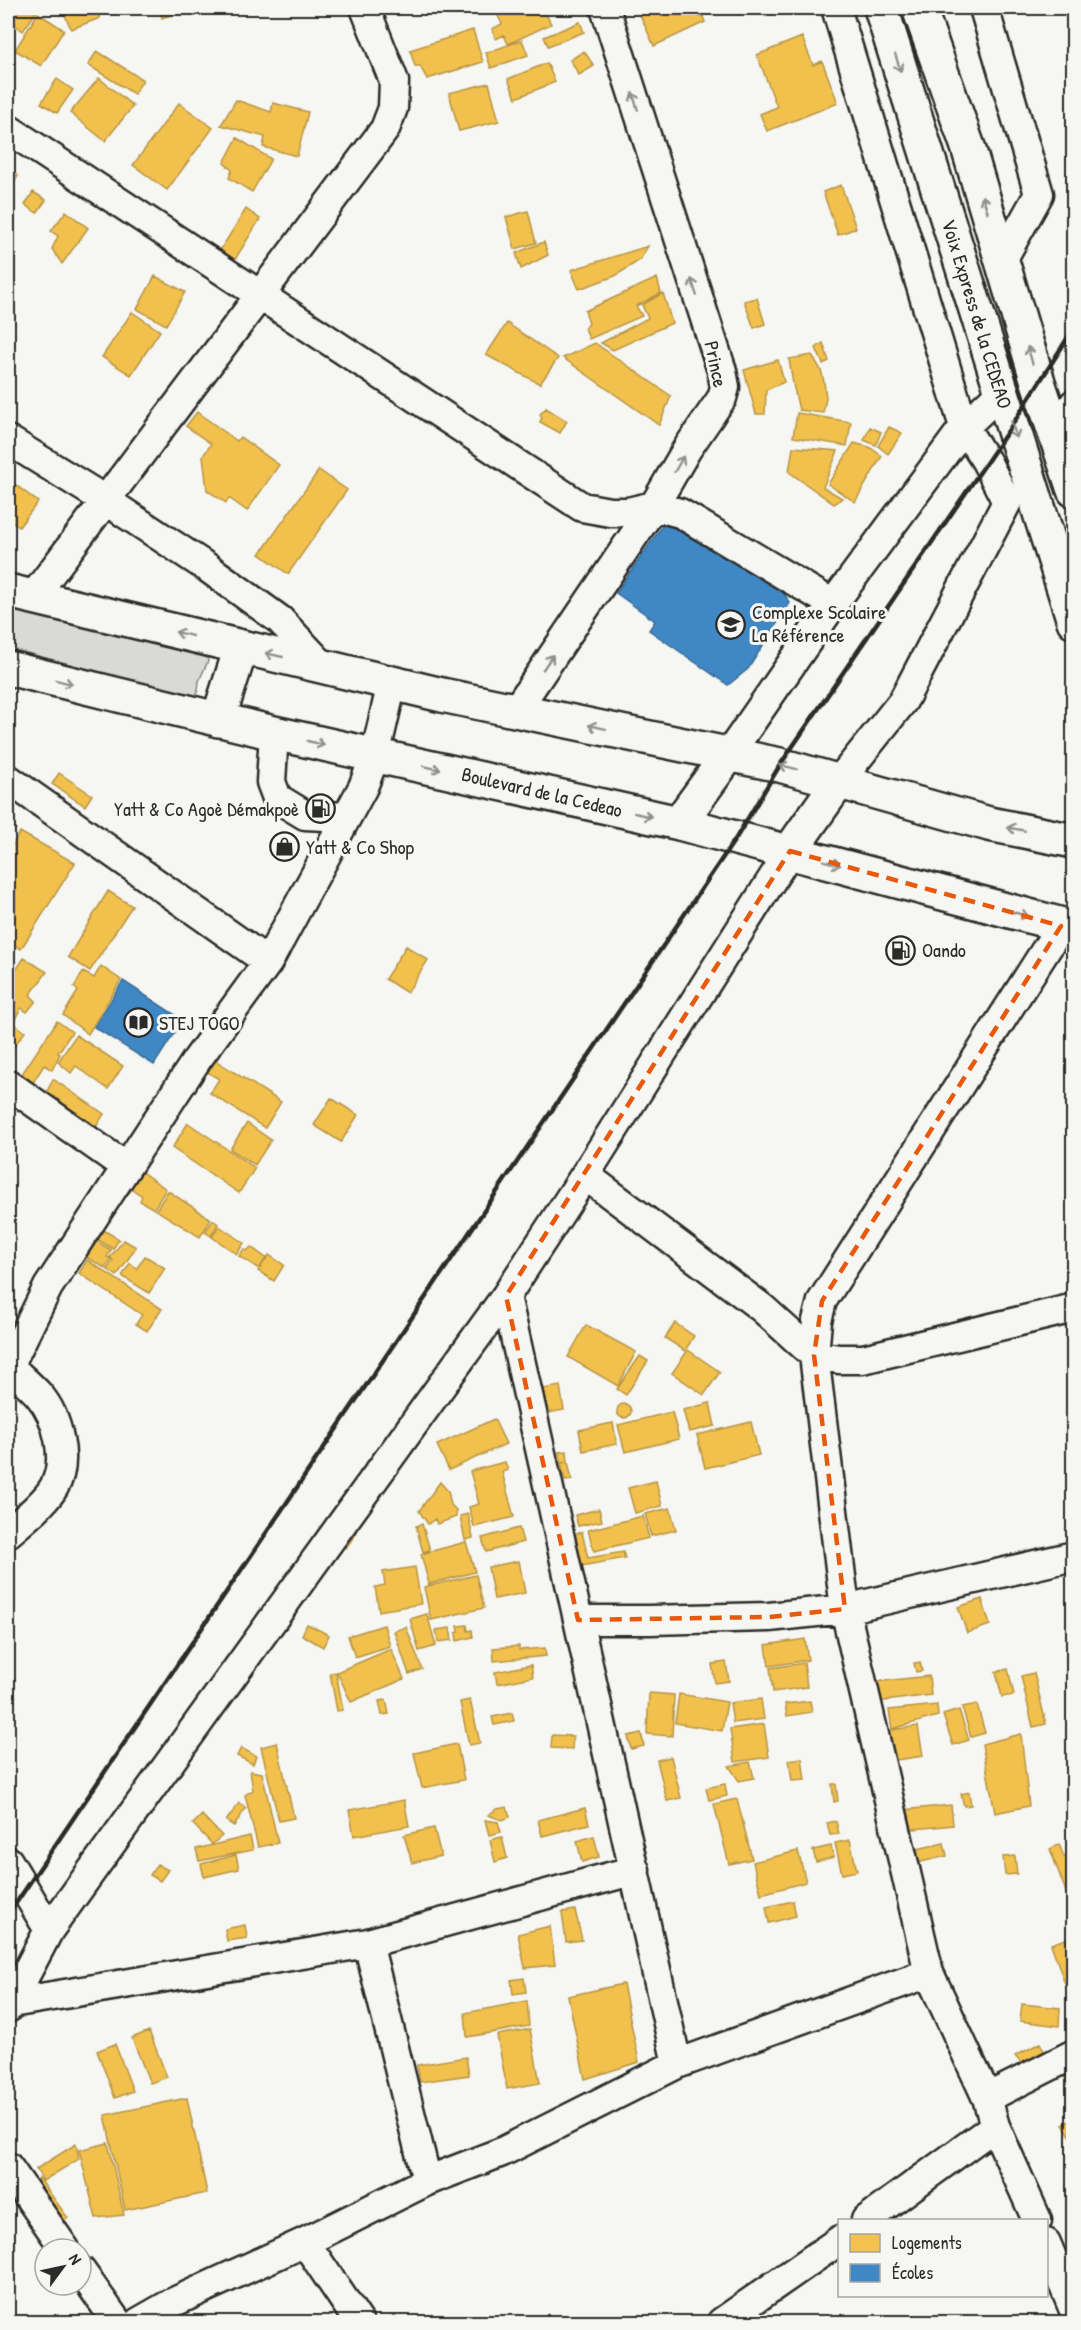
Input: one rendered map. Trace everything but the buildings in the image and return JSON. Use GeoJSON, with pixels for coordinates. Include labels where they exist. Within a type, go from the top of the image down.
{"type":"FeatureCollection","features":[{"type":"Feature","properties":{"kind":"main road","name":"Voix Express de la CEDEAO"},"geometry":{"type":"LineString","coordinates":[[881,8],[1074,621]]}},
{"type":"Feature","properties":{"kind":"main road"},"geometry":{"type":"LineString","coordinates":[[919,8],[968,147],[1038,382],[1074,490]]}},
{"type":"Feature","properties":{"kind":"main road"},"geometry":{"type":"LineString","coordinates":[[20,594],[392,683],[729,754],[840,780],[989,824],[1074,841]]}},
{"type":"Feature","properties":{"kind":"main road"},"geometry":{"type":"LineString","coordinates":[[218,720],[241,648]]}},
{"type":"Feature","properties":{"kind":"main road","name":"Boulevard de la Cedeao"},"geometry":{"type":"LineString","coordinates":[[8,668],[274,733],[679,823],[1067,927]]}},
{"type":"Feature","properties":{"kind":"main road"},"geometry":{"type":"LineString","coordinates":[[679,823],[729,754]]}},
{"type":"Feature","properties":{"kind":"main road"},"geometry":{"type":"LineString","coordinates":[[790,852],[840,780]]}},
{"type":"Feature","properties":{"kind":"street"},"geometry":{"type":"LineString","coordinates":[[20,594],[105,500],[385,129],[393,108],[394,81],[365,8]]}},
{"type":"Feature","properties":{"kind":"street","name":"Prince"},"geometry":{"type":"LineString","coordinates":[[516,710],[654,506],[687,449],[722,398],[725,387],[722,371],[605,8]]}},
{"type":"Feature","properties":{"kind":"street"},"geometry":{"type":"LineString","coordinates":[[836,8],[964,427],[986,461],[1006,502],[903,701],[840,780]]}},
{"type":"Feature","properties":{"kind":"street"},"geometry":{"type":"LineString","coordinates":[[984,8],[1039,194],[1002,260]]}},
{"type":"Feature","properties":{"kind":"street"},"geometry":{"type":"LineString","coordinates":[[8,129],[582,507],[610,512],[628,512],[654,506],[680,513],[833,604]]}},
{"type":"Feature","properties":{"kind":"street"},"geometry":{"type":"LineString","coordinates":[[729,754],[833,604],[964,427],[1002,391]]}},
{"type":"Feature","properties":{"kind":"street"},"geometry":{"type":"LineString","coordinates":[[1055,432],[1074,404]]}},
{"type":"Feature","properties":{"kind":"street"},"geometry":{"type":"LineString","coordinates":[[8,440],[208,568],[280,620],[323,666]]}},
{"type":"Feature","properties":{"kind":"street"},"geometry":{"type":"LineString","coordinates":[[8,1533],[25,1519],[54,1487],[62,1460],[54,1422],[40,1397],[8,1366],[48,1287],[196,1061],[268,962],[363,787],[375,756],[392,683]]}},
{"type":"Feature","properties":{"kind":"street"},"geometry":{"type":"LineString","coordinates":[[274,733],[271,782],[277,798],[305,815],[346,817]]}},
{"type":"Feature","properties":{"kind":"street"},"geometry":{"type":"LineString","coordinates":[[8,779],[268,962]]}},
{"type":"Feature","properties":{"kind":"street"},"geometry":{"type":"LineString","coordinates":[[9,2006],[49,1930],[506,1296],[790,852]]}},
{"type":"Feature","properties":{"kind":"street"},"geometry":{"type":"LineString","coordinates":[[1037,2219],[995,2126],[987,2098],[929,1973],[845,1610],[814,1355],[817,1321],[822,1301],[1067,927]]}},
{"type":"Feature","properties":{"kind":"street"},"geometry":{"type":"LineString","coordinates":[[8,1084],[126,1167]]}},
{"type":"Feature","properties":{"kind":"street"},"geometry":{"type":"LineString","coordinates":[[585,1175],[762,1308],[814,1355],[839,1359],[863,1359],[1074,1308]]}},
{"type":"Feature","properties":{"kind":"street"},"geometry":{"type":"LineString","coordinates":[[506,1296],[677,2064]]}},
{"type":"Feature","properties":{"kind":"street"},"geometry":{"type":"LineString","coordinates":[[578,1620],[769,1617],[845,1610],[1074,1556]]}},
{"type":"Feature","properties":{"kind":"street"},"geometry":{"type":"LineString","coordinates":[[8,1861],[49,1930]]}},
{"type":"Feature","properties":{"kind":"street"},"geometry":{"type":"LineString","coordinates":[[9,2006],[368,1943],[635,1870]]}},
{"type":"Feature","properties":{"kind":"street"},"geometry":{"type":"LineString","coordinates":[[368,1943],[427,2181]]}},
{"type":"Feature","properties":{"kind":"street"},"geometry":{"type":"LineString","coordinates":[[139,2322],[174,2302],[305,2242],[427,2181],[502,2151],[677,2064],[929,1973]]}},
{"type":"Feature","properties":{"kind":"street"},"geometry":{"type":"LineString","coordinates":[[987,2098],[1074,2055]]}},
{"type":"Feature","properties":{"kind":"street"},"geometry":{"type":"LineString","coordinates":[[867,2219],[995,2126]]}},
{"type":"Feature","properties":{"kind":"street"},"geometry":{"type":"LineString","coordinates":[[8,2167],[57,2237]]}},
{"type":"Feature","properties":{"kind":"street"},"geometry":{"type":"LineString","coordinates":[[722,2322],[838,2241]]}},
{"type":"Feature","properties":{"kind":"street"},"geometry":{"type":"LineString","coordinates":[[305,2242],[359,2322]]}},
{"type":"Feature","properties":{"kind":"street"},"geometry":{"type":"LineString","coordinates":[[1048,2245],[1074,2310]]}},
{"type":"Feature","properties":{"kind":"street"},"geometry":{"type":"LineString","coordinates":[[93,2288],[117,2322]]}},
{"type":"Feature","properties":{"kind":"highlighted area"},"geometry":{"type":"Polygon","coordinates":[[[790,851],[1061,926],[822,1301],[814,1355],[845,1609],[769,1617],[578,1620],[506,1296],[790,851]]]}},
{"type":"Feature","properties":{"kind":"shaded area"},"geometry":{"type":"Polygon","coordinates":[[[8,608],[206,654],[208,661],[199,681],[197,698],[8,648],[8,608]]]}},
{"type":"Feature","properties":{"kind":"railway"},"geometry":{"type":"LineString","coordinates":[[8,1915],[736,838],[780,765],[1012,425],[1074,328]]}},
{"type":"Feature","properties":{"kind":"place","name":"Complexe Scolaire La Référence"},"geometry":{"type":"Point","coordinates":[731,624]}},
{"type":"Feature","properties":{"kind":"place","name":"Yatt & Co Agoè Démakpoè"},"geometry":{"type":"Point","coordinates":[320,809]}},
{"type":"Feature","properties":{"kind":"place","name":"Yatt & Co Shop"},"geometry":{"type":"Point","coordinates":[285,847]}},
{"type":"Feature","properties":{"kind":"place","name":"Oando"},"geometry":{"type":"Point","coordinates":[901,950]}},
{"type":"Feature","properties":{"kind":"place","name":"STEJ TOGO"},"geometry":{"type":"Point","coordinates":[138,1023]}}]}
